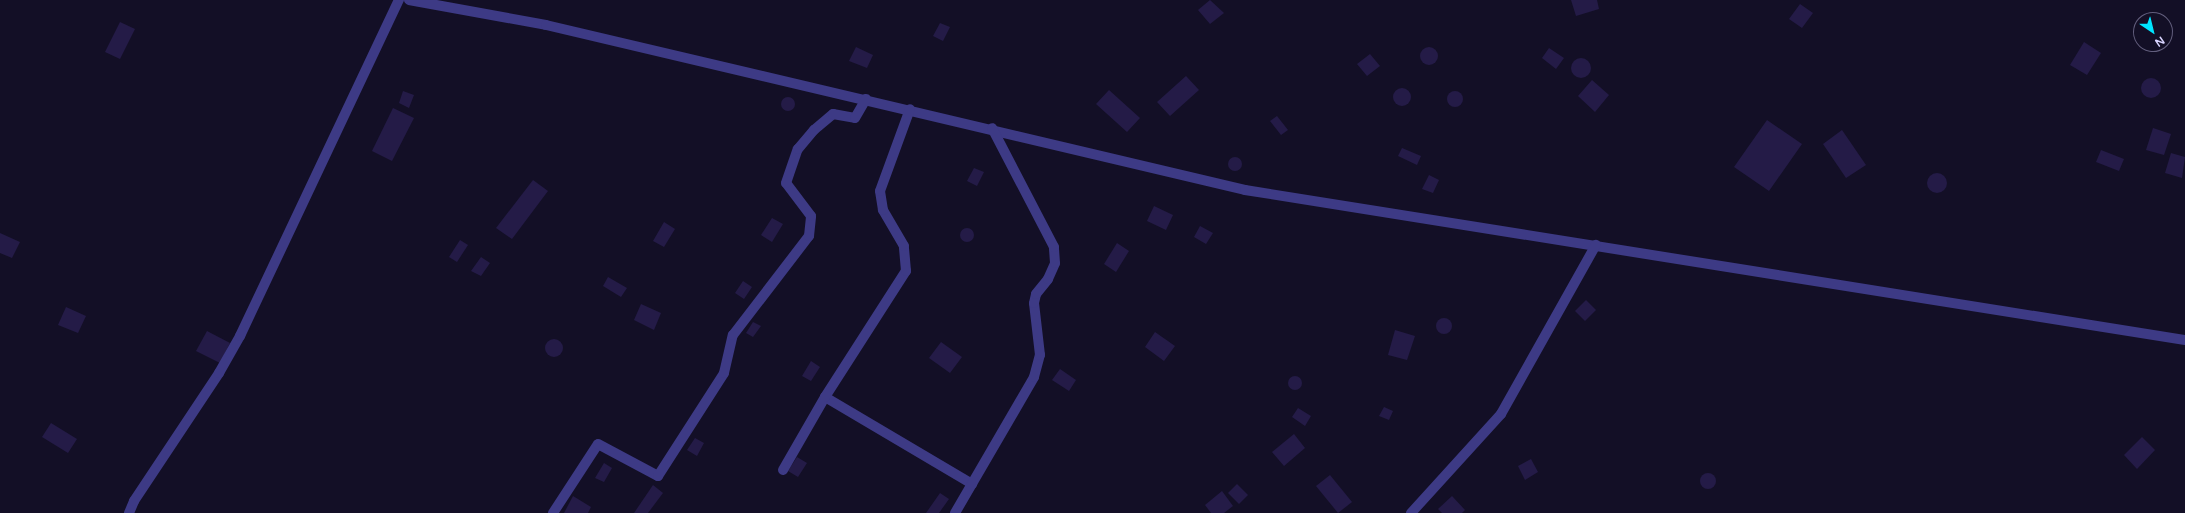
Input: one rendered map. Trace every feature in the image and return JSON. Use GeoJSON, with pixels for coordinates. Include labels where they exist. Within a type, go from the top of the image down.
{"type":"FeatureCollection","features":[{"type":"Feature","properties":{"kind":"street"},"geometry":{"type":"LineString","coordinates":[[129,513],[134,500],[219,373],[240,336],[399,0]]}},
{"type":"Feature","properties":{"kind":"street"},"geometry":{"type":"LineString","coordinates":[[409,0],[546,25],[992,128],[1246,190],[2185,340]]}},
{"type":"Feature","properties":{"kind":"street"},"geometry":{"type":"LineString","coordinates":[[553,513],[598,444],[658,476],[724,373],[733,335],[809,236],[811,216],[786,183],[798,149],[814,130],[833,114],[855,118],[866,99]]}},
{"type":"Feature","properties":{"kind":"street"},"geometry":{"type":"LineString","coordinates":[[783,470],[825,397],[906,271],[904,246],[883,210],[880,191],[910,109]]}},
{"type":"Feature","properties":{"kind":"street"},"geometry":{"type":"LineString","coordinates":[[955,513],[1034,377],[1040,355],[1034,303],[1036,294],[1052,271],[1056,255],[1054,247],[992,128]]}},
{"type":"Feature","properties":{"kind":"street"},"geometry":{"type":"LineString","coordinates":[[1411,513],[1502,414],[1596,245]]}},
{"type":"Feature","properties":{"kind":"street"},"geometry":{"type":"LineString","coordinates":[[825,397],[972,484]]}},
{"type":"Feature","properties":{"kind":"building"},"geometry":{"type":"Polygon","coordinates":[[[1210,0],[1224,13],[1210,24],[1198,10],[1210,0]]]}},
{"type":"Feature","properties":{"kind":"building"},"geometry":{"type":"Polygon","coordinates":[[[1571,0],[1597,0],[1599,9],[1576,16],[1571,0]]]}},
{"type":"Feature","properties":{"kind":"building"},"geometry":{"type":"Polygon","coordinates":[[[1800,4],[1813,13],[1802,28],[1789,19],[1800,4]]]}},
{"type":"Feature","properties":{"kind":"building"},"geometry":{"type":"Polygon","coordinates":[[[120,22],[135,29],[120,59],[105,52],[120,22]]]}},
{"type":"Feature","properties":{"kind":"building"},"geometry":{"type":"Polygon","coordinates":[[[940,23],[950,27],[943,41],[933,36],[940,23]]]}},
{"type":"Feature","properties":{"kind":"building"},"geometry":{"type":"Polygon","coordinates":[[[2084,42],[2101,53],[2087,75],[2070,65],[2084,42]]]}},
{"type":"Feature","properties":{"kind":"building"},"geometry":{"type":"Polygon","coordinates":[[[856,47],[873,55],[867,68],[849,61],[856,47]]]}},
{"type":"Feature","properties":{"kind":"building"},"geometry":{"type":"Polygon","coordinates":[[[1429,47],[1435,50],[1438,56],[1435,62],[1429,65],[1423,62],[1420,56],[1423,50],[1429,47]]]}},
{"type":"Feature","properties":{"kind":"building"},"geometry":{"type":"Polygon","coordinates":[[[1549,48],[1564,58],[1556,69],[1542,58],[1549,48]]]}},
{"type":"Feature","properties":{"kind":"building"},"geometry":{"type":"Polygon","coordinates":[[[1370,54],[1380,66],[1367,76],[1357,64],[1370,54]]]}},
{"type":"Feature","properties":{"kind":"building"},"geometry":{"type":"Polygon","coordinates":[[[1581,58],[1588,61],[1591,68],[1588,75],[1581,78],[1574,75],[1571,68],[1574,61],[1581,58]]]}},
{"type":"Feature","properties":{"kind":"building"},"geometry":{"type":"Polygon","coordinates":[[[1186,76],[1199,90],[1170,116],[1157,102],[1186,76]]]}},
{"type":"Feature","properties":{"kind":"building"},"geometry":{"type":"Polygon","coordinates":[[[2151,78],[2158,81],[2161,88],[2158,95],[2151,98],[2144,95],[2141,88],[2144,81],[2151,78]]]}},
{"type":"Feature","properties":{"kind":"building"},"geometry":{"type":"Polygon","coordinates":[[[1592,80],[1609,95],[1595,112],[1578,96],[1592,80]]]}},
{"type":"Feature","properties":{"kind":"building"},"geometry":{"type":"Polygon","coordinates":[[[1398,88],[1406,88],[1411,93],[1409,104],[1406,106],[1398,106],[1393,101],[1393,93],[1398,88]]]}},
{"type":"Feature","properties":{"kind":"building"},"geometry":{"type":"Polygon","coordinates":[[[1109,90],[1140,118],[1127,132],[1096,104],[1109,90]]]}},
{"type":"Feature","properties":{"kind":"building"},"geometry":{"type":"Polygon","coordinates":[[[403,91],[414,95],[409,108],[399,103],[403,91]]]}},
{"type":"Feature","properties":{"kind":"building"},"geometry":{"type":"Polygon","coordinates":[[[1455,91],[1461,93],[1463,99],[1461,105],[1455,107],[1449,105],[1447,99],[1449,93],[1455,91]]]}},
{"type":"Feature","properties":{"kind":"building"},"geometry":{"type":"Polygon","coordinates":[[[785,97],[791,97],[795,101],[795,107],[791,111],[785,111],[781,107],[781,101],[785,97]]]}},
{"type":"Feature","properties":{"kind":"building"},"geometry":{"type":"Polygon","coordinates":[[[393,108],[414,118],[392,161],[372,151],[393,108]]]}},
{"type":"Feature","properties":{"kind":"building"},"geometry":{"type":"Polygon","coordinates":[[[1277,116],[1288,130],[1281,135],[1270,121],[1277,116]]]}},
{"type":"Feature","properties":{"kind":"building"},"geometry":{"type":"Polygon","coordinates":[[[1767,120],[1802,144],[1769,191],[1734,167],[1767,120]]]}},
{"type":"Feature","properties":{"kind":"building"},"geometry":{"type":"Polygon","coordinates":[[[2153,128],[2171,134],[2164,155],[2146,150],[2153,128]]]}},
{"type":"Feature","properties":{"kind":"building"},"geometry":{"type":"Polygon","coordinates":[[[1842,130],[1866,165],[1846,178],[1823,144],[1842,130]]]}},
{"type":"Feature","properties":{"kind":"building"},"geometry":{"type":"Polygon","coordinates":[[[1402,148],[1421,156],[1417,165],[1398,156],[1402,148]]]}},
{"type":"Feature","properties":{"kind":"building"},"geometry":{"type":"Polygon","coordinates":[[[2101,150],[2124,159],[2119,171],[2096,162],[2101,150]]]}},
{"type":"Feature","properties":{"kind":"building"},"geometry":{"type":"Polygon","coordinates":[[[2171,153],[2185,157],[2182,178],[2165,173],[2171,153]]]}},
{"type":"Feature","properties":{"kind":"building"},"geometry":{"type":"Polygon","coordinates":[[[1232,157],[1238,157],[1242,161],[1242,167],[1238,171],[1232,171],[1228,167],[1228,161],[1232,157]]]}},
{"type":"Feature","properties":{"kind":"building"},"geometry":{"type":"Polygon","coordinates":[[[974,168],[984,172],[977,186],[967,181],[974,168]]]}},
{"type":"Feature","properties":{"kind":"building"},"geometry":{"type":"Polygon","coordinates":[[[1933,173],[1941,173],[1947,179],[1947,187],[1941,193],[1933,193],[1927,187],[1927,179],[1933,173]]]}},
{"type":"Feature","properties":{"kind":"building"},"geometry":{"type":"Polygon","coordinates":[[[1429,175],[1439,180],[1433,193],[1422,189],[1429,175]]]}},
{"type":"Feature","properties":{"kind":"building"},"geometry":{"type":"Polygon","coordinates":[[[533,180],[548,191],[512,239],[496,228],[533,180]]]}},
{"type":"Feature","properties":{"kind":"building"},"geometry":{"type":"Polygon","coordinates":[[[1154,206],[1173,215],[1166,230],[1147,221],[1154,206]]]}},
{"type":"Feature","properties":{"kind":"building"},"geometry":{"type":"Polygon","coordinates":[[[772,218],[783,224],[772,242],[761,235],[772,218]]]}},
{"type":"Feature","properties":{"kind":"building"},"geometry":{"type":"Polygon","coordinates":[[[664,222],[675,229],[664,247],[653,241],[664,222]]]}},
{"type":"Feature","properties":{"kind":"building"},"geometry":{"type":"Polygon","coordinates":[[[1200,226],[1213,233],[1206,244],[1194,237],[1200,226]]]}},
{"type":"Feature","properties":{"kind":"building"},"geometry":{"type":"Polygon","coordinates":[[[964,228],[970,228],[974,232],[974,238],[970,242],[964,242],[960,238],[960,232],[964,228]]]}},
{"type":"Feature","properties":{"kind":"building"},"geometry":{"type":"Polygon","coordinates":[[[0,233],[20,242],[12,258],[0,253],[0,233]]]}},
{"type":"Feature","properties":{"kind":"building"},"geometry":{"type":"Polygon","coordinates":[[[460,240],[468,245],[457,262],[449,257],[460,240]]]}},
{"type":"Feature","properties":{"kind":"building"},"geometry":{"type":"Polygon","coordinates":[[[1117,243],[1129,251],[1116,272],[1104,264],[1117,243]]]}},
{"type":"Feature","properties":{"kind":"building"},"geometry":{"type":"Polygon","coordinates":[[[481,257],[490,263],[481,276],[471,271],[481,257]]]}},
{"type":"Feature","properties":{"kind":"building"},"geometry":{"type":"Polygon","coordinates":[[[608,277],[627,288],[621,297],[603,286],[608,277]]]}},
{"type":"Feature","properties":{"kind":"building"},"geometry":{"type":"Polygon","coordinates":[[[743,281],[752,287],[744,299],[735,293],[743,281]]]}},
{"type":"Feature","properties":{"kind":"building"},"geometry":{"type":"Polygon","coordinates":[[[1586,300],[1596,310],[1585,321],[1575,311],[1586,300]]]}},
{"type":"Feature","properties":{"kind":"building"},"geometry":{"type":"Polygon","coordinates":[[[641,304],[661,313],[654,330],[634,320],[641,304]]]}},
{"type":"Feature","properties":{"kind":"building"},"geometry":{"type":"Polygon","coordinates":[[[66,307],[86,316],[78,333],[58,325],[66,307]]]}},
{"type":"Feature","properties":{"kind":"building"},"geometry":{"type":"Polygon","coordinates":[[[1444,318],[1451,323],[1452,326],[1447,333],[1444,334],[1437,329],[1436,326],[1441,319],[1444,318]]]}},
{"type":"Feature","properties":{"kind":"building"},"geometry":{"type":"Polygon","coordinates":[[[753,322],[761,326],[753,337],[746,333],[753,322]]]}},
{"type":"Feature","properties":{"kind":"building"},"geometry":{"type":"Polygon","coordinates":[[[1395,330],[1415,336],[1407,360],[1388,355],[1395,330]]]}},
{"type":"Feature","properties":{"kind":"building"},"geometry":{"type":"Polygon","coordinates":[[[207,331],[230,343],[220,363],[196,351],[207,331]]]}},
{"type":"Feature","properties":{"kind":"building"},"geometry":{"type":"Polygon","coordinates":[[[1155,332],[1175,346],[1164,361],[1145,347],[1155,332]]]}},
{"type":"Feature","properties":{"kind":"building"},"geometry":{"type":"Polygon","coordinates":[[[554,339],[560,342],[563,348],[560,354],[554,357],[548,354],[545,348],[548,342],[554,339]]]}},
{"type":"Feature","properties":{"kind":"building"},"geometry":{"type":"Polygon","coordinates":[[[941,342],[962,357],[950,373],[929,358],[941,342]]]}},
{"type":"Feature","properties":{"kind":"building"},"geometry":{"type":"Polygon","coordinates":[[[811,361],[820,367],[811,381],[802,376],[811,361]]]}},
{"type":"Feature","properties":{"kind":"building"},"geometry":{"type":"Polygon","coordinates":[[[1060,369],[1076,380],[1069,391],[1052,380],[1060,369]]]}},
{"type":"Feature","properties":{"kind":"building"},"geometry":{"type":"Polygon","coordinates":[[[1292,376],[1298,376],[1302,380],[1302,386],[1298,390],[1292,390],[1288,386],[1288,380],[1292,376]]]}},
{"type":"Feature","properties":{"kind":"building"},"geometry":{"type":"Polygon","coordinates":[[[1384,407],[1393,411],[1389,420],[1379,416],[1384,407]]]}},
{"type":"Feature","properties":{"kind":"building"},"geometry":{"type":"Polygon","coordinates":[[[1298,408],[1311,416],[1305,426],[1292,417],[1298,408]]]}},
{"type":"Feature","properties":{"kind":"building"},"geometry":{"type":"Polygon","coordinates":[[[51,423],[77,439],[68,453],[42,437],[51,423]]]}},
{"type":"Feature","properties":{"kind":"building"},"geometry":{"type":"Polygon","coordinates":[[[1294,434],[1305,448],[1284,466],[1272,452],[1294,434]]]}},
{"type":"Feature","properties":{"kind":"building"},"geometry":{"type":"Polygon","coordinates":[[[2142,437],[2155,450],[2137,469],[2124,455],[2142,437]]]}},
{"type":"Feature","properties":{"kind":"building"},"geometry":{"type":"Polygon","coordinates":[[[695,438],[704,443],[697,456],[687,450],[695,438]]]}},
{"type":"Feature","properties":{"kind":"building"},"geometry":{"type":"Polygon","coordinates":[[[797,457],[807,463],[798,477],[788,471],[797,457]]]}},
{"type":"Feature","properties":{"kind":"building"},"geometry":{"type":"Polygon","coordinates":[[[1531,459],[1538,472],[1525,480],[1518,466],[1531,459]]]}},
{"type":"Feature","properties":{"kind":"building"},"geometry":{"type":"Polygon","coordinates":[[[604,463],[612,468],[604,482],[595,478],[604,463]]]}},
{"type":"Feature","properties":{"kind":"building"},"geometry":{"type":"Polygon","coordinates":[[[1708,473],[1715,478],[1716,481],[1711,488],[1708,489],[1701,484],[1700,481],[1705,474],[1708,473]]]}},
{"type":"Feature","properties":{"kind":"building"},"geometry":{"type":"Polygon","coordinates":[[[1330,475],[1352,502],[1338,513],[1316,486],[1330,475]]]}},
{"type":"Feature","properties":{"kind":"building"},"geometry":{"type":"Polygon","coordinates":[[[1237,484],[1248,495],[1239,504],[1228,493],[1237,484]]]}},
{"type":"Feature","properties":{"kind":"building"},"geometry":{"type":"Polygon","coordinates":[[[653,485],[663,493],[648,513],[634,513],[653,485]]]}},
{"type":"Feature","properties":{"kind":"building"},"geometry":{"type":"Polygon","coordinates":[[[1222,491],[1233,506],[1224,513],[1211,513],[1205,505],[1222,491]]]}},
{"type":"Feature","properties":{"kind":"building"},"geometry":{"type":"Polygon","coordinates":[[[940,493],[949,499],[939,513],[926,513],[940,493]]]}},
{"type":"Feature","properties":{"kind":"building"},"geometry":{"type":"Polygon","coordinates":[[[573,496],[591,507],[588,513],[564,513],[573,496]]]}},
{"type":"Feature","properties":{"kind":"building"},"geometry":{"type":"Polygon","coordinates":[[[1452,496],[1465,510],[1462,513],[1442,513],[1438,509],[1452,496]]]}}]}
